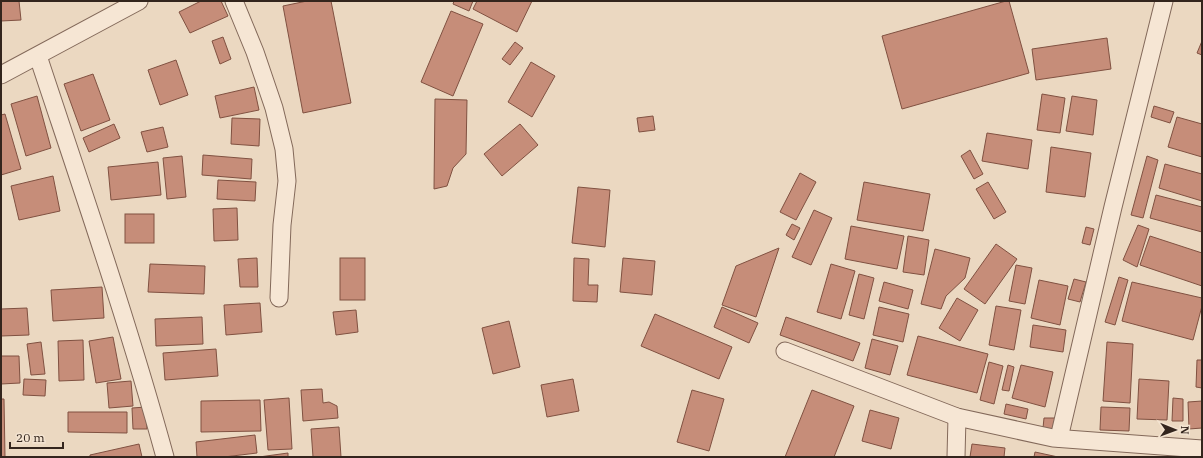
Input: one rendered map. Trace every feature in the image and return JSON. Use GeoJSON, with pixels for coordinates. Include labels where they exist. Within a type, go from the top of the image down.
{"type":"FeatureCollection","features":[{"type":"Feature","properties":{"kind":"street"},"geometry":{"type":"LineString","coordinates":[[1,75],[139,1]]}},
{"type":"Feature","properties":{"kind":"street"},"geometry":{"type":"LineString","coordinates":[[234,1],[265,80],[274,108],[284,149],[287,181],[282,225],[279,298]]}},
{"type":"Feature","properties":{"kind":"street"},"geometry":{"type":"LineString","coordinates":[[1059,438],[1113,208],[1164,1]]}},
{"type":"Feature","properties":{"kind":"street"},"geometry":{"type":"LineString","coordinates":[[38,56],[115,289],[149,398],[165,457]]}},
{"type":"Feature","properties":{"kind":"street"},"geometry":{"type":"LineString","coordinates":[[785,351],[957,417],[1059,438],[1202,449]]}},
{"type":"Feature","properties":{"kind":"street"},"geometry":{"type":"LineString","coordinates":[[956,457],[957,417]]}},
{"type":"Feature","properties":{"kind":"building"},"geometry":{"type":"Polygon","coordinates":[[[1,1],[19,1],[21,20],[1,21],[1,1]]]}},
{"type":"Feature","properties":{"kind":"building"},"geometry":{"type":"Polygon","coordinates":[[[201,1],[221,1],[228,16],[190,33],[179,12],[201,1]]]}},
{"type":"Feature","properties":{"kind":"building"},"geometry":{"type":"Polygon","coordinates":[[[307,1],[331,1],[351,103],[303,113],[283,6],[307,1]]]}},
{"type":"Feature","properties":{"kind":"building"},"geometry":{"type":"Polygon","coordinates":[[[454,1],[473,1],[469,11],[453,4],[454,1]]]}},
{"type":"Feature","properties":{"kind":"building"},"geometry":{"type":"Polygon","coordinates":[[[477,1],[532,1],[517,32],[473,9],[477,1]]]}},
{"type":"Feature","properties":{"kind":"building"},"geometry":{"type":"Polygon","coordinates":[[[1009,1],[1029,73],[902,109],[882,36],[1009,1]]]}},
{"type":"Feature","properties":{"kind":"building"},"geometry":{"type":"Polygon","coordinates":[[[451,11],[483,24],[453,96],[421,82],[451,11]]]}},
{"type":"Feature","properties":{"kind":"building"},"geometry":{"type":"Polygon","coordinates":[[[223,37],[231,59],[220,64],[212,41],[223,37]]]}},
{"type":"Feature","properties":{"kind":"building"},"geometry":{"type":"Polygon","coordinates":[[[1107,38],[1111,69],[1036,80],[1032,49],[1107,38]]]}},
{"type":"Feature","properties":{"kind":"building"},"geometry":{"type":"Polygon","coordinates":[[[1202,41],[1202,55],[1197,53],[1202,41]]]}},
{"type":"Feature","properties":{"kind":"building"},"geometry":{"type":"Polygon","coordinates":[[[515,42],[523,48],[510,65],[502,59],[515,42]]]}},
{"type":"Feature","properties":{"kind":"building"},"geometry":{"type":"Polygon","coordinates":[[[176,60],[188,95],[160,105],[148,70],[176,60]]]}},
{"type":"Feature","properties":{"kind":"building"},"geometry":{"type":"Polygon","coordinates":[[[531,62],[555,76],[532,117],[508,102],[531,62]]]}},
{"type":"Feature","properties":{"kind":"building"},"geometry":{"type":"Polygon","coordinates":[[[93,74],[110,120],[81,131],[64,84],[93,74]]]}},
{"type":"Feature","properties":{"kind":"building"},"geometry":{"type":"Polygon","coordinates":[[[254,87],[259,110],[220,118],[215,96],[254,87]]]}},
{"type":"Feature","properties":{"kind":"building"},"geometry":{"type":"Polygon","coordinates":[[[1042,94],[1065,98],[1060,133],[1037,130],[1042,94]]]}},
{"type":"Feature","properties":{"kind":"building"},"geometry":{"type":"Polygon","coordinates":[[[37,96],[51,148],[26,156],[11,104],[37,96]]]}},
{"type":"Feature","properties":{"kind":"building"},"geometry":{"type":"Polygon","coordinates":[[[1072,96],[1097,100],[1093,135],[1066,131],[1072,96]]]}},
{"type":"Feature","properties":{"kind":"building"},"geometry":{"type":"Polygon","coordinates":[[[435,99],[467,100],[466,154],[453,168],[447,186],[434,189],[435,99]]]}},
{"type":"Feature","properties":{"kind":"building"},"geometry":{"type":"Polygon","coordinates":[[[1154,106],[1174,112],[1170,123],[1151,117],[1154,106]]]}},
{"type":"Feature","properties":{"kind":"building"},"geometry":{"type":"Polygon","coordinates":[[[5,114],[21,169],[1,175],[1,115],[5,114]]]}},
{"type":"Feature","properties":{"kind":"building"},"geometry":{"type":"Polygon","coordinates":[[[653,116],[655,130],[639,132],[637,118],[653,116]]]}},
{"type":"Feature","properties":{"kind":"building"},"geometry":{"type":"Polygon","coordinates":[[[1177,117],[1202,124],[1202,157],[1168,147],[1177,117]]]}},
{"type":"Feature","properties":{"kind":"building"},"geometry":{"type":"Polygon","coordinates":[[[232,118],[260,119],[259,146],[231,144],[232,118]]]}},
{"type":"Feature","properties":{"kind":"building"},"geometry":{"type":"Polygon","coordinates":[[[114,124],[120,138],[89,152],[83,138],[114,124]]]}},
{"type":"Feature","properties":{"kind":"building"},"geometry":{"type":"Polygon","coordinates":[[[520,124],[538,145],[502,176],[484,154],[520,124]]]}},
{"type":"Feature","properties":{"kind":"building"},"geometry":{"type":"Polygon","coordinates":[[[163,127],[168,147],[147,152],[141,132],[163,127]]]}},
{"type":"Feature","properties":{"kind":"building"},"geometry":{"type":"Polygon","coordinates":[[[987,133],[1032,140],[1028,169],[982,161],[987,133]]]}},
{"type":"Feature","properties":{"kind":"building"},"geometry":{"type":"Polygon","coordinates":[[[1051,147],[1091,153],[1085,197],[1046,192],[1051,147]]]}},
{"type":"Feature","properties":{"kind":"building"},"geometry":{"type":"Polygon","coordinates":[[[970,150],[983,174],[974,179],[961,156],[970,150]]]}},
{"type":"Feature","properties":{"kind":"building"},"geometry":{"type":"Polygon","coordinates":[[[203,155],[252,159],[251,179],[202,175],[203,155]]]}},
{"type":"Feature","properties":{"kind":"building"},"geometry":{"type":"Polygon","coordinates":[[[182,156],[186,197],[167,199],[163,158],[182,156]]]}},
{"type":"Feature","properties":{"kind":"building"},"geometry":{"type":"Polygon","coordinates":[[[1147,156],[1158,160],[1143,218],[1131,215],[1147,156]]]}},
{"type":"Feature","properties":{"kind":"building"},"geometry":{"type":"Polygon","coordinates":[[[158,162],[161,195],[111,200],[108,167],[158,162]]]}},
{"type":"Feature","properties":{"kind":"building"},"geometry":{"type":"Polygon","coordinates":[[[1165,164],[1202,174],[1202,201],[1159,188],[1165,164]]]}},
{"type":"Feature","properties":{"kind":"building"},"geometry":{"type":"Polygon","coordinates":[[[800,173],[816,182],[796,220],[780,212],[800,173]]]}},
{"type":"Feature","properties":{"kind":"building"},"geometry":{"type":"Polygon","coordinates":[[[53,176],[60,211],[19,220],[11,186],[53,176]]]}},
{"type":"Feature","properties":{"kind":"building"},"geometry":{"type":"Polygon","coordinates":[[[218,180],[256,182],[255,201],[217,199],[218,180]]]}},
{"type":"Feature","properties":{"kind":"building"},"geometry":{"type":"Polygon","coordinates":[[[864,182],[930,194],[923,231],[857,220],[864,182]]]}},
{"type":"Feature","properties":{"kind":"building"},"geometry":{"type":"Polygon","coordinates":[[[988,182],[1006,212],[994,219],[976,189],[988,182]]]}},
{"type":"Feature","properties":{"kind":"building"},"geometry":{"type":"Polygon","coordinates":[[[578,187],[610,190],[605,247],[572,243],[578,187]]]}},
{"type":"Feature","properties":{"kind":"building"},"geometry":{"type":"Polygon","coordinates":[[[1156,195],[1202,207],[1202,232],[1150,218],[1156,195]]]}},
{"type":"Feature","properties":{"kind":"building"},"geometry":{"type":"Polygon","coordinates":[[[237,208],[238,240],[214,241],[213,209],[237,208]]]}},
{"type":"Feature","properties":{"kind":"building"},"geometry":{"type":"Polygon","coordinates":[[[814,210],[832,218],[811,265],[792,257],[814,210]]]}},
{"type":"Feature","properties":{"kind":"building"},"geometry":{"type":"Polygon","coordinates":[[[125,214],[154,214],[154,243],[125,243],[125,214]]]}},
{"type":"Feature","properties":{"kind":"building"},"geometry":{"type":"Polygon","coordinates":[[[792,224],[800,228],[794,240],[786,235],[792,224]]]}},
{"type":"Feature","properties":{"kind":"building"},"geometry":{"type":"Polygon","coordinates":[[[1138,225],[1149,229],[1137,267],[1123,260],[1138,225]]]}},
{"type":"Feature","properties":{"kind":"building"},"geometry":{"type":"Polygon","coordinates":[[[851,226],[904,236],[897,269],[845,259],[851,226]]]}},
{"type":"Feature","properties":{"kind":"building"},"geometry":{"type":"Polygon","coordinates":[[[1086,227],[1094,229],[1090,245],[1082,243],[1086,227]]]}},
{"type":"Feature","properties":{"kind":"building"},"geometry":{"type":"Polygon","coordinates":[[[908,236],[929,240],[924,275],[903,272],[908,236]]]}},
{"type":"Feature","properties":{"kind":"building"},"geometry":{"type":"Polygon","coordinates":[[[1150,236],[1202,253],[1202,286],[1140,265],[1150,236]]]}},
{"type":"Feature","properties":{"kind":"building"},"geometry":{"type":"Polygon","coordinates":[[[996,244],[1017,259],[985,304],[964,289],[996,244]]]}},
{"type":"Feature","properties":{"kind":"building"},"geometry":{"type":"Polygon","coordinates":[[[779,248],[756,317],[722,305],[736,266],[779,248]]]}},
{"type":"Feature","properties":{"kind":"building"},"geometry":{"type":"Polygon","coordinates":[[[935,249],[970,258],[965,278],[946,296],[941,309],[921,304],[935,249]]]}},
{"type":"Feature","properties":{"kind":"building"},"geometry":{"type":"Polygon","coordinates":[[[257,258],[258,287],[240,287],[238,259],[257,258]]]}},
{"type":"Feature","properties":{"kind":"building"},"geometry":{"type":"Polygon","coordinates":[[[340,258],[365,258],[365,300],[340,300],[340,258]]]}},
{"type":"Feature","properties":{"kind":"building"},"geometry":{"type":"Polygon","coordinates":[[[574,258],[589,259],[588,285],[598,285],[597,302],[573,301],[574,258]]]}},
{"type":"Feature","properties":{"kind":"building"},"geometry":{"type":"Polygon","coordinates":[[[623,258],[655,261],[652,295],[620,292],[623,258]]]}},
{"type":"Feature","properties":{"kind":"building"},"geometry":{"type":"Polygon","coordinates":[[[150,264],[205,266],[204,294],[148,292],[150,264]]]}},
{"type":"Feature","properties":{"kind":"building"},"geometry":{"type":"Polygon","coordinates":[[[831,264],[855,271],[841,319],[817,312],[831,264]]]}},
{"type":"Feature","properties":{"kind":"building"},"geometry":{"type":"Polygon","coordinates":[[[1016,265],[1032,268],[1025,304],[1009,301],[1016,265]]]}},
{"type":"Feature","properties":{"kind":"building"},"geometry":{"type":"Polygon","coordinates":[[[859,274],[874,278],[864,319],[849,315],[859,274]]]}},
{"type":"Feature","properties":{"kind":"building"},"geometry":{"type":"Polygon","coordinates":[[[1119,277],[1128,280],[1115,325],[1105,322],[1119,277]]]}},
{"type":"Feature","properties":{"kind":"building"},"geometry":{"type":"Polygon","coordinates":[[[1074,279],[1086,282],[1080,302],[1068,299],[1074,279]]]}},
{"type":"Feature","properties":{"kind":"building"},"geometry":{"type":"Polygon","coordinates":[[[1039,280],[1068,286],[1060,325],[1031,318],[1039,280]]]}},
{"type":"Feature","properties":{"kind":"building"},"geometry":{"type":"Polygon","coordinates":[[[884,282],[913,290],[908,309],[879,301],[884,282]]]}},
{"type":"Feature","properties":{"kind":"building"},"geometry":{"type":"Polygon","coordinates":[[[1132,282],[1202,298],[1202,306],[1193,340],[1122,321],[1132,282]]]}},
{"type":"Feature","properties":{"kind":"building"},"geometry":{"type":"Polygon","coordinates":[[[102,287],[104,318],[53,321],[51,290],[102,287]]]}},
{"type":"Feature","properties":{"kind":"building"},"geometry":{"type":"Polygon","coordinates":[[[957,298],[978,310],[960,341],[939,328],[957,298]]]}},
{"type":"Feature","properties":{"kind":"building"},"geometry":{"type":"Polygon","coordinates":[[[260,303],[262,332],[226,335],[224,305],[260,303]]]}},
{"type":"Feature","properties":{"kind":"building"},"geometry":{"type":"Polygon","coordinates":[[[996,306],[1021,310],[1014,350],[989,345],[996,306]]]}},
{"type":"Feature","properties":{"kind":"building"},"geometry":{"type":"Polygon","coordinates":[[[722,307],[758,323],[749,343],[714,327],[722,307]]]}},
{"type":"Feature","properties":{"kind":"building"},"geometry":{"type":"Polygon","coordinates":[[[879,307],[909,314],[903,342],[873,335],[879,307]]]}},
{"type":"Feature","properties":{"kind":"building"},"geometry":{"type":"Polygon","coordinates":[[[27,308],[29,335],[1,336],[1,309],[27,308]]]}},
{"type":"Feature","properties":{"kind":"building"},"geometry":{"type":"Polygon","coordinates":[[[356,310],[358,332],[336,335],[333,312],[356,310]]]}},
{"type":"Feature","properties":{"kind":"building"},"geometry":{"type":"Polygon","coordinates":[[[655,314],[732,347],[719,379],[641,346],[655,314]]]}},
{"type":"Feature","properties":{"kind":"building"},"geometry":{"type":"Polygon","coordinates":[[[202,317],[203,344],[156,346],[155,319],[202,317]]]}},
{"type":"Feature","properties":{"kind":"building"},"geometry":{"type":"Polygon","coordinates":[[[786,317],[860,343],[853,361],[780,335],[786,317]]]}},
{"type":"Feature","properties":{"kind":"building"},"geometry":{"type":"Polygon","coordinates":[[[509,321],[520,367],[493,374],[482,328],[509,321]]]}},
{"type":"Feature","properties":{"kind":"building"},"geometry":{"type":"Polygon","coordinates":[[[1033,325],[1066,330],[1063,352],[1030,347],[1033,325]]]}},
{"type":"Feature","properties":{"kind":"building"},"geometry":{"type":"Polygon","coordinates":[[[918,336],[988,354],[977,393],[907,375],[918,336]]]}},
{"type":"Feature","properties":{"kind":"building"},"geometry":{"type":"Polygon","coordinates":[[[113,337],[121,379],[96,383],[89,341],[113,337]]]}},
{"type":"Feature","properties":{"kind":"building"},"geometry":{"type":"Polygon","coordinates":[[[872,339],[898,346],[890,375],[865,368],[872,339]]]}},
{"type":"Feature","properties":{"kind":"building"},"geometry":{"type":"Polygon","coordinates":[[[83,340],[84,380],[59,381],[58,341],[83,340]]]}},
{"type":"Feature","properties":{"kind":"building"},"geometry":{"type":"Polygon","coordinates":[[[41,342],[45,374],[31,375],[27,344],[41,342]]]}},
{"type":"Feature","properties":{"kind":"building"},"geometry":{"type":"Polygon","coordinates":[[[1107,342],[1133,344],[1130,403],[1103,401],[1107,342]]]}},
{"type":"Feature","properties":{"kind":"building"},"geometry":{"type":"Polygon","coordinates":[[[216,349],[218,376],[165,380],[163,353],[216,349]]]}},
{"type":"Feature","properties":{"kind":"building"},"geometry":{"type":"Polygon","coordinates":[[[1,356],[19,356],[20,383],[1,384],[1,356]]]}},
{"type":"Feature","properties":{"kind":"building"},"geometry":{"type":"Polygon","coordinates":[[[1197,360],[1202,360],[1202,388],[1196,387],[1197,360]]]}},
{"type":"Feature","properties":{"kind":"building"},"geometry":{"type":"Polygon","coordinates":[[[989,362],[1003,366],[994,404],[980,400],[989,362]]]}},
{"type":"Feature","properties":{"kind":"building"},"geometry":{"type":"Polygon","coordinates":[[[1008,365],[1014,367],[1009,391],[1002,390],[1008,365]]]}},
{"type":"Feature","properties":{"kind":"building"},"geometry":{"type":"Polygon","coordinates":[[[1021,365],[1053,372],[1045,407],[1012,398],[1021,365]]]}},
{"type":"Feature","properties":{"kind":"building"},"geometry":{"type":"Polygon","coordinates":[[[24,379],[46,380],[45,396],[23,395],[24,379]]]}},
{"type":"Feature","properties":{"kind":"building"},"geometry":{"type":"Polygon","coordinates":[[[573,379],[579,411],[547,417],[541,385],[573,379]]]}},
{"type":"Feature","properties":{"kind":"building"},"geometry":{"type":"Polygon","coordinates":[[[1139,379],[1169,381],[1167,420],[1137,419],[1139,379]]]}},
{"type":"Feature","properties":{"kind":"building"},"geometry":{"type":"Polygon","coordinates":[[[131,381],[133,406],[109,408],[107,383],[131,381]]]}},
{"type":"Feature","properties":{"kind":"building"},"geometry":{"type":"Polygon","coordinates":[[[322,389],[323,403],[329,402],[337,406],[338,418],[303,421],[301,390],[322,389]]]}},
{"type":"Feature","properties":{"kind":"building"},"geometry":{"type":"Polygon","coordinates":[[[692,390],[724,399],[709,451],[677,442],[692,390]]]}},
{"type":"Feature","properties":{"kind":"building"},"geometry":{"type":"Polygon","coordinates":[[[812,390],[854,406],[834,457],[785,457],[812,390]]]}},
{"type":"Feature","properties":{"kind":"building"},"geometry":{"type":"Polygon","coordinates":[[[289,398],[292,449],[268,450],[264,400],[289,398]]]}},
{"type":"Feature","properties":{"kind":"building"},"geometry":{"type":"Polygon","coordinates":[[[1173,398],[1183,399],[1183,421],[1172,421],[1173,398]]]}},
{"type":"Feature","properties":{"kind":"building"},"geometry":{"type":"Polygon","coordinates":[[[1,399],[4,399],[5,457],[1,457],[1,399]]]}},
{"type":"Feature","properties":{"kind":"building"},"geometry":{"type":"Polygon","coordinates":[[[260,400],[261,431],[201,432],[201,401],[260,400]]]}},
{"type":"Feature","properties":{"kind":"building"},"geometry":{"type":"Polygon","coordinates":[[[1202,401],[1202,428],[1189,429],[1188,402],[1202,401]]]}},
{"type":"Feature","properties":{"kind":"building"},"geometry":{"type":"Polygon","coordinates":[[[1006,404],[1028,409],[1026,419],[1004,414],[1006,404]]]}},
{"type":"Feature","properties":{"kind":"building"},"geometry":{"type":"Polygon","coordinates":[[[146,407],[147,429],[133,429],[132,408],[146,407]]]}},
{"type":"Feature","properties":{"kind":"building"},"geometry":{"type":"Polygon","coordinates":[[[1101,407],[1130,408],[1129,431],[1100,430],[1101,407]]]}},
{"type":"Feature","properties":{"kind":"building"},"geometry":{"type":"Polygon","coordinates":[[[870,410],[899,418],[891,449],[862,441],[870,410]]]}},
{"type":"Feature","properties":{"kind":"building"},"geometry":{"type":"Polygon","coordinates":[[[68,412],[127,412],[127,433],[68,432],[68,412]]]}},
{"type":"Feature","properties":{"kind":"building"},"geometry":{"type":"Polygon","coordinates":[[[1044,418],[1056,418],[1055,429],[1043,428],[1044,418]]]}},
{"type":"Feature","properties":{"kind":"building"},"geometry":{"type":"Polygon","coordinates":[[[339,427],[341,457],[313,457],[311,429],[339,427]]]}},
{"type":"Feature","properties":{"kind":"building"},"geometry":{"type":"Polygon","coordinates":[[[255,435],[257,453],[224,457],[197,457],[196,442],[255,435]]]}},
{"type":"Feature","properties":{"kind":"building"},"geometry":{"type":"Polygon","coordinates":[[[139,444],[142,457],[90,457],[90,455],[139,444]]]}},
{"type":"Feature","properties":{"kind":"building"},"geometry":{"type":"Polygon","coordinates":[[[972,444],[1005,448],[1004,457],[970,457],[972,444]]]}},
{"type":"Feature","properties":{"kind":"building"},"geometry":{"type":"Polygon","coordinates":[[[1035,452],[1058,457],[1034,457],[1035,452]]]}},
{"type":"Feature","properties":{"kind":"building"},"geometry":{"type":"Polygon","coordinates":[[[288,453],[288,457],[259,457],[288,453]]]}}]}
